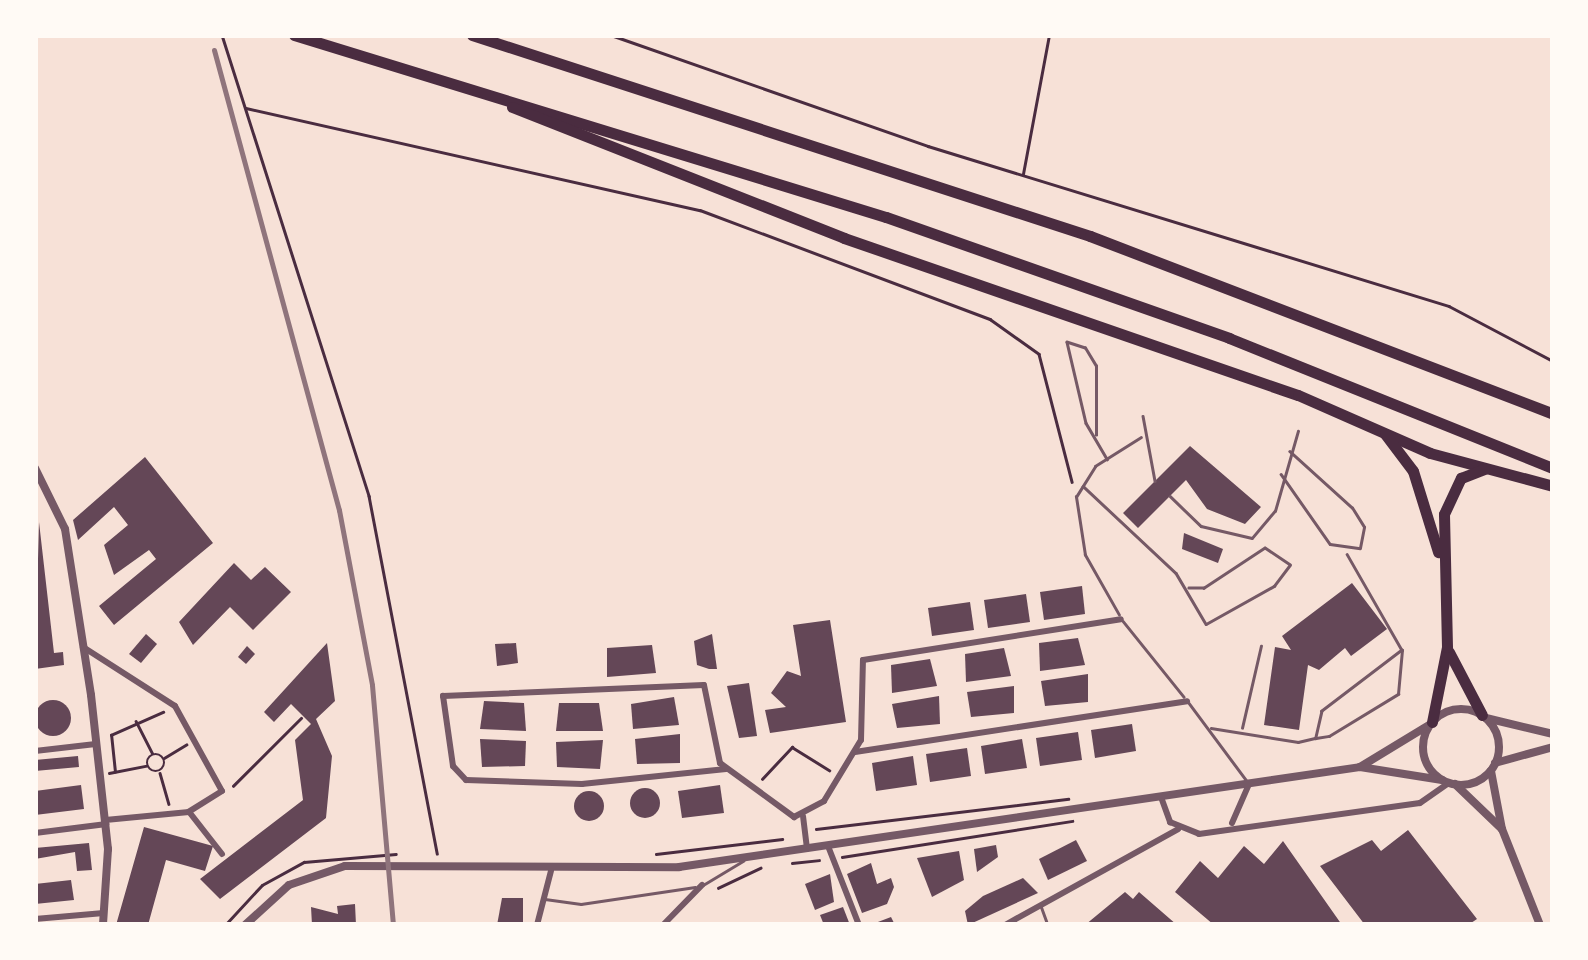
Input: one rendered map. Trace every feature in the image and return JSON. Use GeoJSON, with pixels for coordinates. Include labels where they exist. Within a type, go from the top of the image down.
{"type":"FeatureCollection","features":[{"type":"Feature","properties":{"kind":"highway"},"geometry":{"type":"LineString","coordinates":[[294,35],[1103,293],[1553,468]]}},
{"type":"Feature","properties":{"kind":"highway"},"geometry":{"type":"LineString","coordinates":[[472,35],[1090,236],[1553,414]]}},
{"type":"Feature","properties":{"kind":"highway"},"geometry":{"type":"LineString","coordinates":[[452,83],[690,180],[1382,431],[1553,486]]}},
{"type":"Feature","properties":{"kind":"highway"},"geometry":{"type":"LineString","coordinates":[[1382,431],[1413,471],[1442,564]]}},
{"type":"Feature","properties":{"kind":"highway"},"geometry":{"type":"LineString","coordinates":[[1431,723],[1447,647],[1442,564],[1450,493],[1460,478],[1490,468]]}},
{"type":"Feature","properties":{"kind":"highway"},"geometry":{"type":"LineString","coordinates":[[1447,647],[1484,717]]}},
{"type":"Feature","properties":{"kind":"street"},"geometry":{"type":"LineString","coordinates":[[35,468],[65,529],[84,647],[106,822],[102,925]]}},
{"type":"Feature","properties":{"kind":"street"},"geometry":{"type":"LineString","coordinates":[[803,816],[838,778],[855,752],[864,724],[857,674],[863,660],[1121,619]]}},
{"type":"Feature","properties":{"kind":"street"},"geometry":{"type":"LineString","coordinates":[[35,833],[190,812],[222,791],[176,706],[84,647]]}},
{"type":"Feature","properties":{"kind":"street"},"geometry":{"type":"LineString","coordinates":[[726,769],[582,784],[466,780],[456,774],[443,696],[451,689],[704,685],[726,769],[780,813],[803,816]]}},
{"type":"Feature","properties":{"kind":"street"},"geometry":{"type":"LineString","coordinates":[[855,752],[1187,701]]}},
{"type":"Feature","properties":{"kind":"street"},"geometry":{"type":"LineString","coordinates":[[1360,767],[1431,723],[1462,709],[1553,734]]}},
{"type":"Feature","properties":{"kind":"street"},"geometry":{"type":"LineString","coordinates":[[1484,717],[1498,742],[1493,767],[1502,828],[1540,925]]}},
{"type":"Feature","properties":{"kind":"street"},"geometry":{"type":"LineString","coordinates":[[1431,723],[1424,754],[1449,782],[1502,828]]}},
{"type":"Feature","properties":{"kind":"street"},"geometry":{"type":"LineString","coordinates":[[35,751],[96,744]]}},
{"type":"Feature","properties":{"kind":"street"},"geometry":{"type":"LineString","coordinates":[[1006,925],[1178,829],[1199,834],[1231,824],[1420,803],[1449,782],[1553,747]]}},
{"type":"Feature","properties":{"kind":"street"},"geometry":{"type":"LineString","coordinates":[[244,925],[304,877],[362,865],[551,871],[750,857],[1360,767],[1449,782]]}},
{"type":"Feature","properties":{"kind":"street"},"geometry":{"type":"LineString","coordinates":[[1231,824],[1249,784]]}},
{"type":"Feature","properties":{"kind":"street"},"geometry":{"type":"LineString","coordinates":[[1161,797],[1178,829]]}},
{"type":"Feature","properties":{"kind":"street"},"geometry":{"type":"LineString","coordinates":[[190,812],[222,854]]}},
{"type":"Feature","properties":{"kind":"street"},"geometry":{"type":"LineString","coordinates":[[803,816],[807,849]]}},
{"type":"Feature","properties":{"kind":"street"},"geometry":{"type":"LineString","coordinates":[[828,846],[859,925]]}},
{"type":"Feature","properties":{"kind":"street"},"geometry":{"type":"LineString","coordinates":[[536,925],[551,871]]}},
{"type":"Feature","properties":{"kind":"street"},"geometry":{"type":"LineString","coordinates":[[663,925],[705,884]]}},
{"type":"Feature","properties":{"kind":"street"},"geometry":{"type":"LineString","coordinates":[[35,919],[104,913]]}},
{"type":"Feature","properties":{"kind":"lane"},"geometry":{"type":"LineString","coordinates":[[1096,434],[1096,366],[1085,348],[1068,342],[1066,360],[1106,460]]}},
{"type":"Feature","properties":{"kind":"lane"},"geometry":{"type":"LineString","coordinates":[[1143,416],[1141,437],[1155,481]]}},
{"type":"Feature","properties":{"kind":"lane"},"geometry":{"type":"LineString","coordinates":[[1170,496],[1201,526],[1252,538],[1275,511],[1281,474],[1298,431]]}},
{"type":"Feature","properties":{"kind":"lane"},"geometry":{"type":"LineString","coordinates":[[1141,437],[1106,460],[1076,497],[1085,555],[1121,619],[1249,784]]}},
{"type":"Feature","properties":{"kind":"lane"},"geometry":{"type":"LineString","coordinates":[[1290,452],[1364,527],[1360,548],[1346,552]]}},
{"type":"Feature","properties":{"kind":"lane"},"geometry":{"type":"LineString","coordinates":[[1209,728],[1316,738],[1386,706],[1404,680],[1402,650],[1346,552],[1281,474]]}},
{"type":"Feature","properties":{"kind":"lane"},"geometry":{"type":"LineString","coordinates":[[1083,486],[1189,588]]}},
{"type":"Feature","properties":{"kind":"lane"},"geometry":{"type":"LineString","coordinates":[[1265,548],[1290,565],[1274,586],[1206,624],[1187,604],[1189,588],[1265,548]]}},
{"type":"Feature","properties":{"kind":"lane"},"geometry":{"type":"LineString","coordinates":[[1242,730],[1261,646]]}},
{"type":"Feature","properties":{"kind":"lane"},"geometry":{"type":"LineString","coordinates":[[1316,738],[1322,711],[1402,650]]}},
{"type":"Feature","properties":{"kind":"lane"},"geometry":{"type":"LineString","coordinates":[[544,898],[581,904],[705,884],[750,857]]}},
{"type":"Feature","properties":{"kind":"lane"},"geometry":{"type":"LineString","coordinates":[[1040,905],[1048,925]]}},
{"type":"Feature","properties":{"kind":"path"},"geometry":{"type":"LineString","coordinates":[[222,35],[370,496],[439,867]]}},
{"type":"Feature","properties":{"kind":"path"},"geometry":{"type":"LineString","coordinates":[[611,35],[1022,176],[1449,306],[1553,361]]}},
{"type":"Feature","properties":{"kind":"path"},"geometry":{"type":"LineString","coordinates":[[1022,176],[1049,35]]}},
{"type":"Feature","properties":{"kind":"path"},"geometry":{"type":"LineString","coordinates":[[246,108],[700,210],[990,319],[1039,354],[1076,497]]}},
{"type":"Feature","properties":{"kind":"path"},"geometry":{"type":"LineString","coordinates":[[160,772],[147,766],[118,772],[111,735],[164,712]]}},
{"type":"Feature","properties":{"kind":"path"},"geometry":{"type":"LineString","coordinates":[[222,791],[300,718]]}},
{"type":"Feature","properties":{"kind":"path"},"geometry":{"type":"LineString","coordinates":[[137,723],[153,754],[164,758]]}},
{"type":"Feature","properties":{"kind":"path"},"geometry":{"type":"LineString","coordinates":[[171,814],[160,772],[164,758],[196,739]]}},
{"type":"Feature","properties":{"kind":"path"},"geometry":{"type":"LineString","coordinates":[[754,794],[774,756],[792,747],[838,778]]}},
{"type":"Feature","properties":{"kind":"path"},"geometry":{"type":"LineString","coordinates":[[147,766],[153,754]]}},
{"type":"Feature","properties":{"kind":"path"},"geometry":{"type":"LineString","coordinates":[[646,856],[1068,795],[1073,825],[780,864]]}},
{"type":"Feature","properties":{"kind":"path"},"geometry":{"type":"LineString","coordinates":[[226,925],[262,886],[324,856]]}},
{"type":"Feature","properties":{"kind":"path"},"geometry":{"type":"LineString","coordinates":[[705,884],[712,890],[763,866]]}},
{"type":"Feature","properties":{"kind":"building"},"geometry":{"type":"Polygon","coordinates":[[[1190,446],[1261,507],[1245,524],[1207,509],[1186,480],[1138,528],[1123,513],[1190,446]]]}},
{"type":"Feature","properties":{"kind":"building"},"geometry":{"type":"Polygon","coordinates":[[[145,457],[213,543],[114,625],[99,606],[156,559],[149,550],[114,575],[104,545],[128,525],[114,507],[78,540],[73,520],[145,457]]]}},
{"type":"Feature","properties":{"kind":"building"},"geometry":{"type":"Polygon","coordinates":[[[39,522],[54,653],[63,652],[64,665],[35,669],[39,522]]]}},
{"type":"Feature","properties":{"kind":"building"},"geometry":{"type":"Polygon","coordinates":[[[1184,533],[1223,549],[1218,563],[1182,549],[1184,533]]]}},
{"type":"Feature","properties":{"kind":"building"},"geometry":{"type":"Polygon","coordinates":[[[234,563],[251,580],[265,567],[291,592],[253,630],[230,607],[193,645],[179,622],[234,563]]]}},
{"type":"Feature","properties":{"kind":"building"},"geometry":{"type":"Polygon","coordinates":[[[1352,583],[1387,629],[1351,656],[1345,648],[1319,670],[1308,665],[1299,730],[1264,725],[1275,647],[1291,650],[1282,636],[1352,583]]]}},
{"type":"Feature","properties":{"kind":"building"},"geometry":{"type":"Polygon","coordinates":[[[1082,586],[1085,614],[1044,620],[1040,592],[1082,586]]]}},
{"type":"Feature","properties":{"kind":"building"},"geometry":{"type":"Polygon","coordinates":[[[1026,594],[1030,622],[988,628],[984,600],[1026,594]]]}},
{"type":"Feature","properties":{"kind":"building"},"geometry":{"type":"Polygon","coordinates":[[[970,602],[974,630],[932,636],[928,608],[970,602]]]}},
{"type":"Feature","properties":{"kind":"building"},"geometry":{"type":"Polygon","coordinates":[[[830,620],[846,722],[770,733],[765,710],[786,707],[771,693],[787,671],[801,676],[793,625],[830,620]]]}},
{"type":"Feature","properties":{"kind":"building"},"geometry":{"type":"Polygon","coordinates":[[[146,634],[157,644],[141,663],[129,654],[146,634]]]}},
{"type":"Feature","properties":{"kind":"building"},"geometry":{"type":"Polygon","coordinates":[[[712,634],[717,669],[697,665],[694,641],[712,634]]]}},
{"type":"Feature","properties":{"kind":"building"},"geometry":{"type":"Polygon","coordinates":[[[1078,638],[1085,665],[1040,671],[1039,643],[1078,638]]]}},
{"type":"Feature","properties":{"kind":"building"},"geometry":{"type":"Polygon","coordinates":[[[327,643],[335,701],[316,719],[332,756],[326,818],[220,899],[200,879],[303,800],[295,740],[311,724],[291,704],[274,722],[264,712],[327,643]]]}},
{"type":"Feature","properties":{"kind":"building"},"geometry":{"type":"Polygon","coordinates":[[[516,643],[518,663],[497,666],[495,644],[516,643]]]}},
{"type":"Feature","properties":{"kind":"building"},"geometry":{"type":"Polygon","coordinates":[[[652,645],[656,673],[607,677],[607,648],[652,645]]]}},
{"type":"Feature","properties":{"kind":"building"},"geometry":{"type":"Polygon","coordinates":[[[247,646],[255,654],[246,664],[238,657],[247,646]]]}},
{"type":"Feature","properties":{"kind":"building"},"geometry":{"type":"Polygon","coordinates":[[[1004,648],[1011,676],[966,682],[965,654],[1004,648]]]}},
{"type":"Feature","properties":{"kind":"building"},"geometry":{"type":"Polygon","coordinates":[[[930,659],[937,686],[892,693],[891,665],[930,659]]]}},
{"type":"Feature","properties":{"kind":"building"},"geometry":{"type":"Polygon","coordinates":[[[1088,674],[1088,702],[1045,706],[1041,681],[1088,674]]]}},
{"type":"Feature","properties":{"kind":"building"},"geometry":{"type":"Polygon","coordinates":[[[749,683],[757,736],[739,738],[727,686],[749,683]]]}},
{"type":"Feature","properties":{"kind":"building"},"geometry":{"type":"Polygon","coordinates":[[[1014,686],[1014,713],[971,717],[967,692],[1014,686]]]}},
{"type":"Feature","properties":{"kind":"building"},"geometry":{"type":"Polygon","coordinates":[[[939,696],[940,724],[897,728],[892,704],[939,696]]]}},
{"type":"Feature","properties":{"kind":"building"},"geometry":{"type":"Polygon","coordinates":[[[674,697],[679,725],[633,729],[631,704],[674,697]]]}},
{"type":"Feature","properties":{"kind":"building"},"geometry":{"type":"Polygon","coordinates":[[[53,700],[66,705],[71,718],[66,731],[53,736],[40,731],[35,718],[40,705],[53,700]]]}},
{"type":"Feature","properties":{"kind":"building"},"geometry":{"type":"Polygon","coordinates":[[[484,701],[524,703],[526,731],[480,729],[484,701]]]}},
{"type":"Feature","properties":{"kind":"building"},"geometry":{"type":"Polygon","coordinates":[[[559,703],[599,703],[603,731],[556,731],[559,703]]]}},
{"type":"Feature","properties":{"kind":"building"},"geometry":{"type":"Polygon","coordinates":[[[1132,724],[1136,751],[1095,758],[1091,730],[1132,724]]]}},
{"type":"Feature","properties":{"kind":"building"},"geometry":{"type":"Polygon","coordinates":[[[1078,732],[1082,760],[1040,766],[1036,738],[1078,732]]]}},
{"type":"Feature","properties":{"kind":"building"},"geometry":{"type":"Polygon","coordinates":[[[680,734],[680,763],[637,764],[635,739],[680,734]]]}},
{"type":"Feature","properties":{"kind":"building"},"geometry":{"type":"Polygon","coordinates":[[[480,739],[526,741],[525,766],[482,767],[480,739]]]}},
{"type":"Feature","properties":{"kind":"building"},"geometry":{"type":"Polygon","coordinates":[[[1022,739],[1027,768],[985,774],[981,746],[1022,739]]]}},
{"type":"Feature","properties":{"kind":"building"},"geometry":{"type":"Polygon","coordinates":[[[603,740],[600,769],[557,767],[556,742],[603,740]]]}},
{"type":"Feature","properties":{"kind":"building"},"geometry":{"type":"Polygon","coordinates":[[[967,748],[971,776],[930,782],[926,754],[967,748]]]}},
{"type":"Feature","properties":{"kind":"building"},"geometry":{"type":"Polygon","coordinates":[[[78,756],[79,767],[35,771],[35,760],[78,756]]]}},
{"type":"Feature","properties":{"kind":"building"},"geometry":{"type":"Polygon","coordinates":[[[913,756],[917,785],[876,791],[872,763],[913,756]]]}},
{"type":"Feature","properties":{"kind":"building"},"geometry":{"type":"Polygon","coordinates":[[[81,785],[84,809],[35,815],[35,791],[81,785]]]}},
{"type":"Feature","properties":{"kind":"building"},"geometry":{"type":"Polygon","coordinates":[[[720,785],[724,813],[682,818],[678,791],[720,785]]]}},
{"type":"Feature","properties":{"kind":"building"},"geometry":{"type":"Polygon","coordinates":[[[645,788],[656,792],[660,803],[656,814],[645,818],[634,814],[630,803],[634,792],[645,788]]]}},
{"type":"Feature","properties":{"kind":"building"},"geometry":{"type":"Polygon","coordinates":[[[589,791],[600,795],[604,806],[600,817],[589,821],[578,817],[574,806],[578,795],[589,791]]]}},
{"type":"Feature","properties":{"kind":"building"},"geometry":{"type":"Polygon","coordinates":[[[144,827],[213,846],[205,871],[166,860],[148,925],[116,925],[144,827]]]}},
{"type":"Feature","properties":{"kind":"building"},"geometry":{"type":"Polygon","coordinates":[[[1408,830],[1477,919],[1468,925],[1365,925],[1320,866],[1372,840],[1381,851],[1408,830]]]}},
{"type":"Feature","properties":{"kind":"building"},"geometry":{"type":"Polygon","coordinates":[[[1076,840],[1087,861],[1048,880],[1039,859],[1076,840]]]}},
{"type":"Feature","properties":{"kind":"building"},"geometry":{"type":"Polygon","coordinates":[[[1283,841],[1342,925],[1214,925],[1175,892],[1200,861],[1218,878],[1244,846],[1264,864],[1283,841]]]}},
{"type":"Feature","properties":{"kind":"building"},"geometry":{"type":"Polygon","coordinates":[[[89,843],[92,870],[77,871],[75,852],[35,859],[35,848],[89,843]]]}},
{"type":"Feature","properties":{"kind":"building"},"geometry":{"type":"Polygon","coordinates":[[[996,845],[998,857],[977,872],[974,849],[996,845]]]}},
{"type":"Feature","properties":{"kind":"building"},"geometry":{"type":"Polygon","coordinates":[[[959,851],[964,880],[932,897],[917,858],[959,851]]]}},
{"type":"Feature","properties":{"kind":"building"},"geometry":{"type":"Polygon","coordinates":[[[871,863],[877,884],[891,878],[894,887],[887,904],[862,913],[847,874],[871,863]]]}},
{"type":"Feature","properties":{"kind":"building"},"geometry":{"type":"Polygon","coordinates":[[[830,874],[834,902],[815,910],[805,884],[830,874]]]}},
{"type":"Feature","properties":{"kind":"building"},"geometry":{"type":"Polygon","coordinates":[[[1023,878],[1038,893],[968,925],[965,911],[983,896],[1023,878]]]}},
{"type":"Feature","properties":{"kind":"building"},"geometry":{"type":"Polygon","coordinates":[[[71,880],[74,900],[35,904],[35,884],[71,880]]]}},
{"type":"Feature","properties":{"kind":"building"},"geometry":{"type":"Polygon","coordinates":[[[1125,892],[1133,899],[1139,892],[1177,925],[1085,925],[1125,892]]]}},
{"type":"Feature","properties":{"kind":"building"},"geometry":{"type":"Polygon","coordinates":[[[502,898],[523,898],[523,925],[497,925],[502,898]]]}},
{"type":"Feature","properties":{"kind":"building"},"geometry":{"type":"Polygon","coordinates":[[[355,904],[356,925],[312,925],[311,907],[338,914],[337,906],[355,904]]]}},
{"type":"Feature","properties":{"kind":"building"},"geometry":{"type":"Polygon","coordinates":[[[843,907],[850,925],[824,925],[820,915],[843,907]]]}},
{"type":"Feature","properties":{"kind":"building"},"geometry":{"type":"Polygon","coordinates":[[[891,917],[895,925],[870,925],[891,917]]]}},
{"type":"Feature","properties":{"kind":"railway"},"geometry":{"type":"LineString","coordinates":[[214,50],[339,510],[372,685],[393,925]]}}]}
